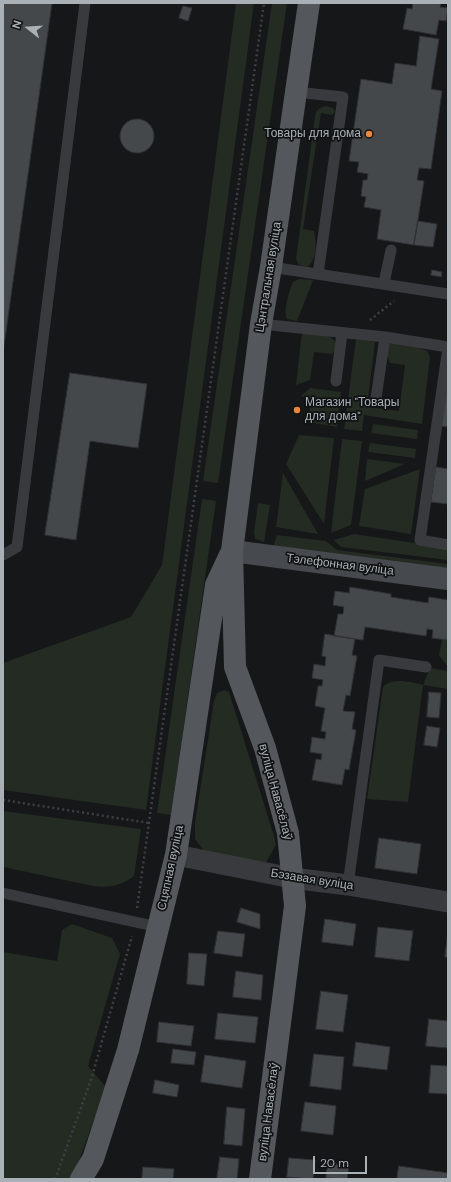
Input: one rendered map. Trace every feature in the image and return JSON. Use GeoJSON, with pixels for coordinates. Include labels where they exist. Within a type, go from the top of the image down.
{"type":"FeatureCollection","features":[{"type":"Feature","properties":{"kind":"main road","name":"Цэнтральная вуліца"},"geometry":{"type":"LineString","coordinates":[[232,551],[261,324],[271,267],[309,3]]}},
{"type":"Feature","properties":{"kind":"main road","name":"Сцяпная вуліца"},"geometry":{"type":"LineString","coordinates":[[81,1179],[93,1159],[128,1050],[176,855],[216,585],[232,551]]}},
{"type":"Feature","properties":{"kind":"main road","name":"вуліца Навасёлаў"},"geometry":{"type":"LineString","coordinates":[[232,551],[235,667],[265,748],[288,833],[295,906],[260,1179]]}},
{"type":"Feature","properties":{"kind":"street","name":"Тэлефонная вуліца"},"geometry":{"type":"LineString","coordinates":[[232,551],[448,579]]}},
{"type":"Feature","properties":{"kind":"street","name":"Бэзавая вуліца"},"geometry":{"type":"LineString","coordinates":[[176,855],[292,878],[348,885],[448,902]]}},
{"type":"Feature","properties":{"kind":"lane"},"geometry":{"type":"LineString","coordinates":[[3,555],[17,547],[85,3]]}},
{"type":"Feature","properties":{"kind":"lane"},"geometry":{"type":"LineString","coordinates":[[296,92],[343,97],[318,274]]}},
{"type":"Feature","properties":{"kind":"lane"},"geometry":{"type":"LineString","coordinates":[[384,283],[391,250]]}},
{"type":"Feature","properties":{"kind":"lane"},"geometry":{"type":"LineString","coordinates":[[271,267],[384,283],[448,294]]}},
{"type":"Feature","properties":{"kind":"lane"},"geometry":{"type":"LineString","coordinates":[[261,324],[385,337],[448,347],[420,540],[448,545]]}},
{"type":"Feature","properties":{"kind":"lane"},"geometry":{"type":"LineString","coordinates":[[336,381],[342,333]]}},
{"type":"Feature","properties":{"kind":"lane"},"geometry":{"type":"LineString","coordinates":[[376,398],[385,337]]}},
{"type":"Feature","properties":{"kind":"lane"},"geometry":{"type":"LineString","coordinates":[[348,885],[379,660],[426,668]]}},
{"type":"Feature","properties":{"kind":"lane"},"geometry":{"type":"LineString","coordinates":[[3,893],[158,927]]}},
{"type":"Feature","properties":{"kind":"path"},"geometry":{"type":"LineString","coordinates":[[54,1179],[91,1080],[136,921],[264,3]]}},
{"type":"Feature","properties":{"kind":"path"},"geometry":{"type":"LineString","coordinates":[[3,800],[149,823]]}},
{"type":"Feature","properties":{"kind":"shaded area"},"geometry":{"type":"Polygon","coordinates":[[[236,3],[254,3],[146,810],[3,790],[3,663],[131,617],[162,565],[236,3]]]}},
{"type":"Feature","properties":{"kind":"shaded area"},"geometry":{"type":"Polygon","coordinates":[[[272,3],[287,3],[218,483],[203,481],[272,3]]]}},
{"type":"Feature","properties":{"kind":"shaded area"},"geometry":{"type":"Polygon","coordinates":[[[327,106],[333,108],[335,112],[332,115],[321,113],[303,229],[314,231],[315,255],[311,264],[307,267],[299,265],[296,259],[315,116],[319,109],[327,106]]]}},
{"type":"Feature","properties":{"kind":"shaded area"},"geometry":{"type":"Polygon","coordinates":[[[299,279],[313,280],[297,321],[287,319],[286,306],[293,282],[299,279]]]}},
{"type":"Feature","properties":{"kind":"shaded area"},"geometry":{"type":"Polygon","coordinates":[[[302,332],[327,336],[336,342],[336,347],[332,354],[314,352],[310,380],[296,385],[302,332]]]}},
{"type":"Feature","properties":{"kind":"shaded area"},"geometry":{"type":"Polygon","coordinates":[[[356,339],[375,342],[367,407],[399,411],[405,365],[390,363],[387,348],[390,343],[416,347],[427,351],[430,357],[422,424],[364,415],[362,431],[344,429],[356,339]]]}},
{"type":"Feature","properties":{"kind":"shaded area"},"geometry":{"type":"Polygon","coordinates":[[[310,388],[341,392],[337,427],[308,422],[311,399],[301,396],[310,388]]]}},
{"type":"Feature","properties":{"kind":"shaded area"},"geometry":{"type":"Polygon","coordinates":[[[373,424],[418,430],[417,439],[371,433],[373,424]]]}},
{"type":"Feature","properties":{"kind":"shaded area"},"geometry":{"type":"Polygon","coordinates":[[[299,435],[334,438],[324,524],[286,464],[299,435]]]}},
{"type":"Feature","properties":{"kind":"shaded area"},"geometry":{"type":"Polygon","coordinates":[[[342,439],[362,441],[351,525],[331,533],[342,439]]]}},
{"type":"Feature","properties":{"kind":"shaded area"},"geometry":{"type":"Polygon","coordinates":[[[370,443],[416,449],[415,458],[368,452],[370,443]]]}},
{"type":"Feature","properties":{"kind":"shaded area"},"geometry":{"type":"Polygon","coordinates":[[[367,459],[405,464],[365,481],[367,459]]]}},
{"type":"Feature","properties":{"kind":"shaded area"},"geometry":{"type":"Polygon","coordinates":[[[420,469],[411,534],[359,526],[365,489],[420,469]]]}},
{"type":"Feature","properties":{"kind":"shaded area"},"geometry":{"type":"Polygon","coordinates":[[[283,473],[318,534],[276,527],[283,473]]]}},
{"type":"Feature","properties":{"kind":"shaded area"},"geometry":{"type":"Polygon","coordinates":[[[202,499],[216,501],[171,815],[157,813],[202,499]]]}},
{"type":"Feature","properties":{"kind":"shaded area"},"geometry":{"type":"Polygon","coordinates":[[[258,503],[270,505],[264,542],[255,539],[254,532],[258,503]]]}},
{"type":"Feature","properties":{"kind":"shaded area"},"geometry":{"type":"Polygon","coordinates":[[[354,534],[448,548],[448,560],[341,547],[334,540],[354,534]]]}},
{"type":"Feature","properties":{"kind":"shaded area"},"geometry":{"type":"Polygon","coordinates":[[[277,535],[326,541],[337,550],[448,564],[448,570],[275,546],[274,544],[277,535]]]}},
{"type":"Feature","properties":{"kind":"shaded area"},"geometry":{"type":"Polygon","coordinates":[[[448,632],[448,667],[439,655],[442,640],[447,640],[448,632]]]}},
{"type":"Feature","properties":{"kind":"shaded area"},"geometry":{"type":"Polygon","coordinates":[[[430,668],[448,671],[448,689],[423,685],[430,668]]]}},
{"type":"Feature","properties":{"kind":"shaded area"},"geometry":{"type":"Polygon","coordinates":[[[396,681],[423,685],[408,802],[367,799],[383,687],[396,681]]]}},
{"type":"Feature","properties":{"kind":"shaded area"},"geometry":{"type":"Polygon","coordinates":[[[224,690],[229,692],[274,836],[276,845],[265,864],[205,852],[195,839],[195,823],[214,701],[217,693],[224,690]]]}},
{"type":"Feature","properties":{"kind":"shaded area"},"geometry":{"type":"Polygon","coordinates":[[[3,811],[141,829],[134,876],[119,884],[99,887],[3,867],[3,811]]]}},
{"type":"Feature","properties":{"kind":"shaded area"},"geometry":{"type":"Polygon","coordinates":[[[72,924],[112,938],[120,954],[88,1066],[106,1087],[71,1179],[3,1179],[3,952],[57,961],[62,930],[72,924]]]}},
{"type":"Feature","properties":{"kind":"building"},"geometry":{"type":"Polygon","coordinates":[[[3,3],[52,3],[3,353],[3,3]]]}},
{"type":"Feature","properties":{"kind":"building"},"geometry":{"type":"Polygon","coordinates":[[[413,3],[441,3],[440,7],[448,8],[446,21],[439,20],[436,35],[403,29],[407,8],[412,9],[413,3]]]}},
{"type":"Feature","properties":{"kind":"building"},"geometry":{"type":"Polygon","coordinates":[[[183,6],[192,8],[188,21],[179,18],[183,6]]]}},
{"type":"Feature","properties":{"kind":"building"},"geometry":{"type":"Polygon","coordinates":[[[420,36],[439,39],[431,89],[442,91],[431,169],[419,168],[417,180],[424,181],[414,245],[377,239],[381,210],[364,207],[366,197],[361,196],[363,180],[367,180],[368,174],[357,172],[359,162],[349,161],[361,79],[392,84],[395,63],[416,66],[420,36]]]}},
{"type":"Feature","properties":{"kind":"building"},"geometry":{"type":"Polygon","coordinates":[[[134,119],[140,119],[144,120],[151,126],[154,136],[153,143],[147,150],[140,153],[134,153],[130,152],[123,146],[120,139],[120,133],[121,129],[127,122],[134,119]]]}},
{"type":"Feature","properties":{"kind":"building"},"geometry":{"type":"Polygon","coordinates":[[[418,221],[437,224],[433,247],[414,245],[418,221]]]}},
{"type":"Feature","properties":{"kind":"building"},"geometry":{"type":"Polygon","coordinates":[[[432,270],[442,272],[441,277],[431,275],[432,270]]]}},
{"type":"Feature","properties":{"kind":"building"},"geometry":{"type":"Polygon","coordinates":[[[70,373],[147,384],[138,448],[90,441],[76,540],[45,535],[70,373]]]}},
{"type":"Feature","properties":{"kind":"building"},"geometry":{"type":"Polygon","coordinates":[[[445,393],[448,393],[448,427],[441,426],[445,393]]]}},
{"type":"Feature","properties":{"kind":"building"},"geometry":{"type":"Polygon","coordinates":[[[436,467],[448,469],[448,504],[431,502],[436,467]]]}},
{"type":"Feature","properties":{"kind":"building"},"geometry":{"type":"Polygon","coordinates":[[[350,587],[391,594],[391,597],[428,603],[429,597],[448,600],[447,640],[432,638],[433,630],[427,629],[426,636],[365,627],[363,640],[334,636],[338,614],[343,614],[344,607],[333,605],[335,591],[349,593],[350,587]]]}},
{"type":"Feature","properties":{"kind":"building"},"geometry":{"type":"Polygon","coordinates":[[[325,634],[355,639],[352,655],[357,656],[350,696],[346,695],[343,711],[355,712],[352,729],[356,730],[349,770],[345,769],[342,785],[312,780],[316,759],[321,760],[322,754],[310,752],[312,737],[325,739],[326,732],[321,731],[325,708],[315,706],[318,686],[322,686],[323,680],[312,678],[314,664],[325,666],[326,657],[322,656],[325,634]]]}},
{"type":"Feature","properties":{"kind":"building"},"geometry":{"type":"Polygon","coordinates":[[[429,692],[441,693],[439,718],[427,717],[429,692]]]}},
{"type":"Feature","properties":{"kind":"building"},"geometry":{"type":"Polygon","coordinates":[[[427,726],[440,728],[437,747],[424,745],[427,726]]]}},
{"type":"Feature","properties":{"kind":"building"},"geometry":{"type":"Polygon","coordinates":[[[379,838],[421,844],[417,874],[375,868],[379,838]]]}},
{"type":"Feature","properties":{"kind":"building"},"geometry":{"type":"Polygon","coordinates":[[[241,908],[260,914],[260,929],[237,922],[241,908]]]}},
{"type":"Feature","properties":{"kind":"building"},"geometry":{"type":"Polygon","coordinates":[[[325,919],[356,924],[353,946],[322,942],[325,919]]]}},
{"type":"Feature","properties":{"kind":"building"},"geometry":{"type":"Polygon","coordinates":[[[378,927],[413,931],[409,961],[375,957],[378,927]]]}},
{"type":"Feature","properties":{"kind":"building"},"geometry":{"type":"Polygon","coordinates":[[[218,931],[245,934],[242,957],[214,953],[218,931]]]}},
{"type":"Feature","properties":{"kind":"building"},"geometry":{"type":"Polygon","coordinates":[[[448,933],[448,957],[445,957],[448,933]]]}},
{"type":"Feature","properties":{"kind":"building"},"geometry":{"type":"Polygon","coordinates":[[[189,953],[207,954],[204,986],[187,984],[189,953]]]}},
{"type":"Feature","properties":{"kind":"building"},"geometry":{"type":"Polygon","coordinates":[[[236,971],[263,975],[261,1000],[233,997],[236,971]]]}},
{"type":"Feature","properties":{"kind":"building"},"geometry":{"type":"Polygon","coordinates":[[[321,991],[348,995],[343,1032],[316,1029],[321,991]]]}},
{"type":"Feature","properties":{"kind":"building"},"geometry":{"type":"Polygon","coordinates":[[[218,1013],[258,1017],[255,1043],[215,1039],[218,1013]]]}},
{"type":"Feature","properties":{"kind":"building"},"geometry":{"type":"Polygon","coordinates":[[[429,1019],[448,1021],[448,1048],[426,1046],[429,1019]]]}},
{"type":"Feature","properties":{"kind":"building"},"geometry":{"type":"Polygon","coordinates":[[[159,1022],[194,1026],[191,1046],[157,1042],[159,1022]]]}},
{"type":"Feature","properties":{"kind":"building"},"geometry":{"type":"Polygon","coordinates":[[[356,1042],[390,1047],[387,1070],[353,1066],[356,1042]]]}},
{"type":"Feature","properties":{"kind":"building"},"geometry":{"type":"Polygon","coordinates":[[[173,1049],[196,1052],[194,1065],[171,1063],[173,1049]]]}},
{"type":"Feature","properties":{"kind":"building"},"geometry":{"type":"Polygon","coordinates":[[[314,1054],[344,1057],[341,1090],[310,1086],[314,1054]]]}},
{"type":"Feature","properties":{"kind":"building"},"geometry":{"type":"Polygon","coordinates":[[[205,1055],[246,1061],[242,1088],[201,1082],[205,1055]]]}},
{"type":"Feature","properties":{"kind":"building"},"geometry":{"type":"Polygon","coordinates":[[[431,1065],[448,1066],[448,1094],[429,1093],[431,1065]]]}},
{"type":"Feature","properties":{"kind":"building"},"geometry":{"type":"Polygon","coordinates":[[[155,1080],[179,1085],[177,1097],[153,1093],[155,1080]]]}},
{"type":"Feature","properties":{"kind":"building"},"geometry":{"type":"Polygon","coordinates":[[[305,1102],[336,1106],[333,1135],[301,1131],[305,1102]]]}},
{"type":"Feature","properties":{"kind":"building"},"geometry":{"type":"Polygon","coordinates":[[[227,1107],[245,1109],[242,1146],[224,1144],[227,1107]]]}},
{"type":"Feature","properties":{"kind":"building"},"geometry":{"type":"Polygon","coordinates":[[[220,1157],[239,1159],[237,1179],[217,1179],[220,1157]]]}},
{"type":"Feature","properties":{"kind":"building"},"geometry":{"type":"Polygon","coordinates":[[[289,1158],[315,1160],[313,1179],[287,1177],[289,1158]]]}},
{"type":"Feature","properties":{"kind":"building"},"geometry":{"type":"Polygon","coordinates":[[[328,1163],[349,1166],[347,1179],[326,1178],[328,1163]]]}},
{"type":"Feature","properties":{"kind":"building"},"geometry":{"type":"Polygon","coordinates":[[[399,1166],[448,1173],[448,1179],[397,1179],[399,1166]]]}},
{"type":"Feature","properties":{"kind":"building"},"geometry":{"type":"Polygon","coordinates":[[[143,1167],[174,1169],[173,1179],[142,1179],[143,1167]]]}},
{"type":"Feature","properties":{"kind":"place","name":"Товары для дома"},"geometry":{"type":"Point","coordinates":[369,134]}},
{"type":"Feature","properties":{"kind":"place","name":"Магазин \"Товары для дома\""},"geometry":{"type":"Point","coordinates":[297,410]}}]}
